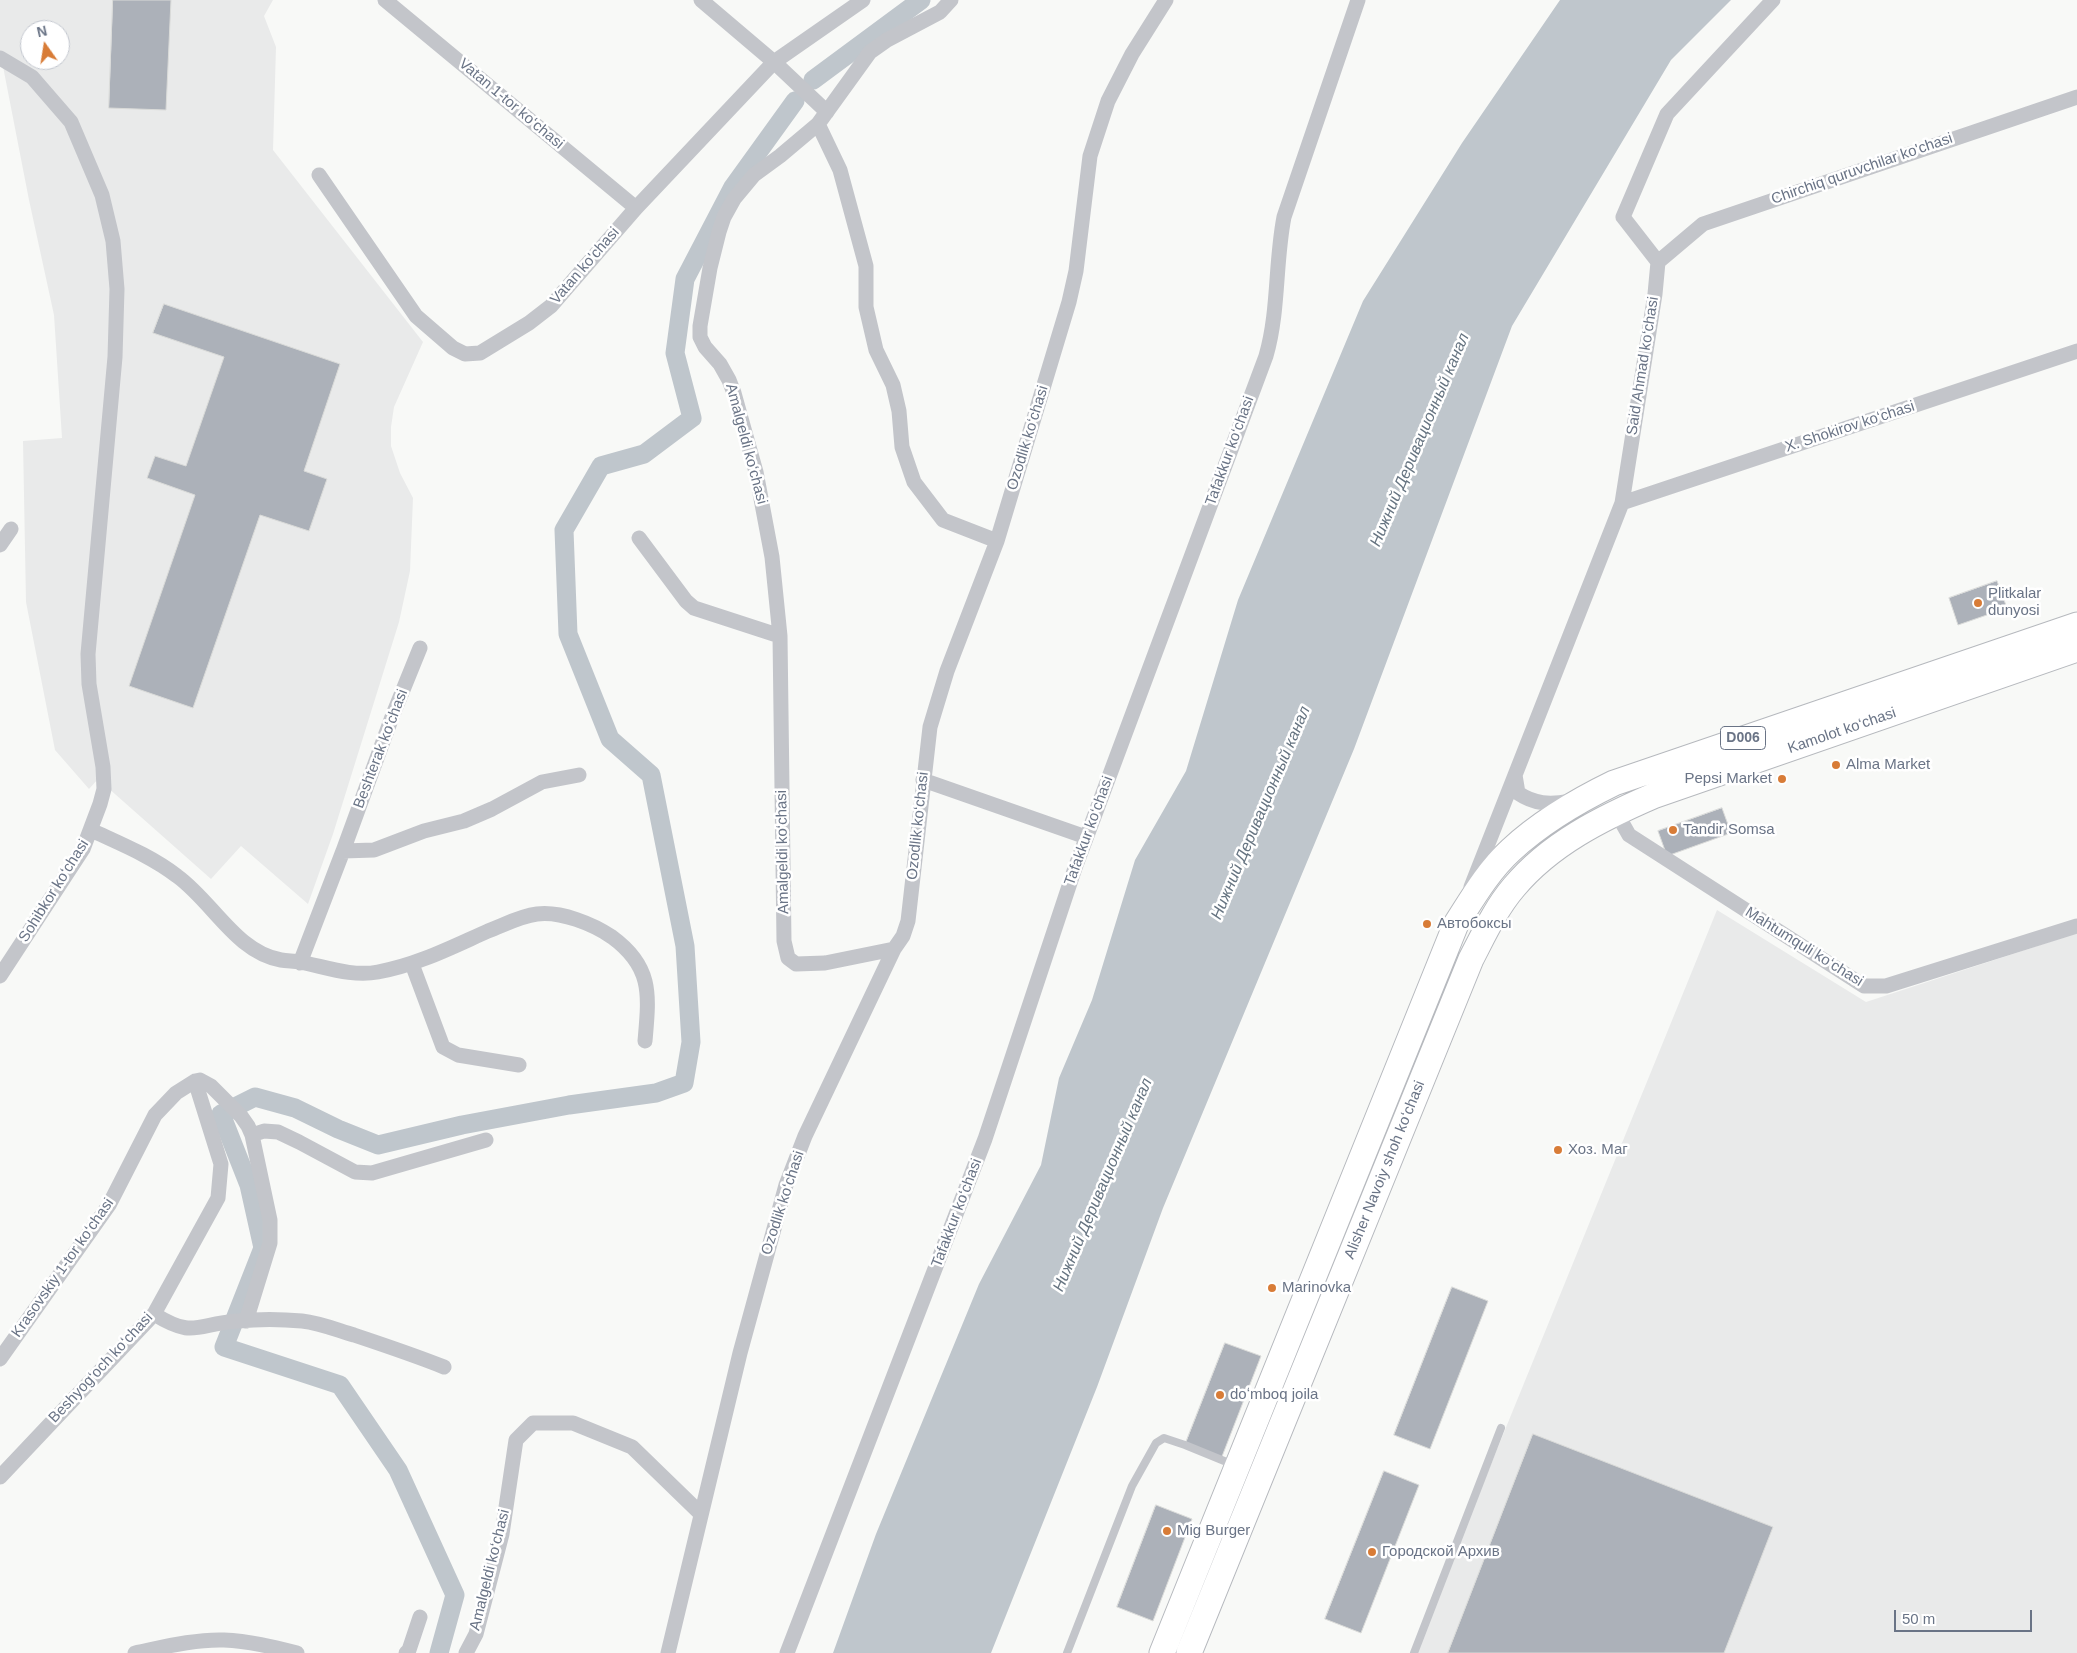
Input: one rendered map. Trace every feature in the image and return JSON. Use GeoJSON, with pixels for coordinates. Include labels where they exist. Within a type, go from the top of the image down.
{"type":"FeatureCollection","features":[{"type":"Feature","properties":{"kind":"main road","name":"D006"},"geometry":{"type":"LineString","coordinates":[[1456,924],[1482,883],[1510,850],[1543,824],[1581,800],[1614,783],[2077,625]]}},
{"type":"Feature","properties":{"kind":"main road","name":"Kamolot ko‘chasi"},"geometry":{"type":"LineString","coordinates":[[1496,912],[1513,887],[1533,867],[1563,843],[1616,812],[1653,796],[2077,650]]}},
{"type":"Feature","properties":{"kind":"main road","name":"Alisher Navoiy shoh koʻchasi"},"geometry":{"type":"LineString","coordinates":[[1189,1653],[1471,959],[1496,912]]}},
{"type":"Feature","properties":{"kind":"main road","name":"Alisher Navoiy shoh koʻchasi"},"geometry":{"type":"LineString","coordinates":[[1162,1653],[1456,924]]}},
{"type":"Feature","properties":{"kind":"main road"},"geometry":{"type":"LineString","coordinates":[[1204,1549],[1228,1558]]}},
{"type":"Feature","properties":{"kind":"street","name":"Vatan 1-tor ko‘chasi"},"geometry":{"type":"LineString","coordinates":[[385,0],[636,208]]}},
{"type":"Feature","properties":{"kind":"street"},"geometry":{"type":"LineString","coordinates":[[701,0],[774,62],[822,118],[840,170],[866,266],[866,307],[876,350],[893,385],[899,411],[902,447],[914,482],[943,520],[997,541]]}},
{"type":"Feature","properties":{"kind":"street","name":"Vatan ko'chasi"},"geometry":{"type":"LineString","coordinates":[[319,175],[416,316],[453,348],[465,354],[480,353],[529,323],[551,306],[636,208],[774,62],[863,0]]}},
{"type":"Feature","properties":{"kind":"street","name":"Amalgeldi ko‘chasi"},"geometry":{"type":"LineString","coordinates":[[894,949],[825,963],[796,964],[788,958],[784,941],[780,636],[772,557],[766,516],[751,453],[730,380],[720,364],[705,347],[700,337],[700,326],[710,268],[724,217],[734,198],[754,175],[780,156],[822,118],[870,52],[886,40],[940,12],[951,0]]}},
{"type":"Feature","properties":{"kind":"street","name":"Ozodlik ko‘chasi"},"geometry":{"type":"LineString","coordinates":[[668,1653],[700,1513],[740,1353],[786,1185],[805,1136],[894,949],[903,936],[908,921],[930,727],[947,672],[997,541],[1069,302],[1076,271],[1090,156],[1108,101],[1132,54],[1166,0]]}},
{"type":"Feature","properties":{"kind":"street","name":"Tafakkur ko‘chasi"},"geometry":{"type":"LineString","coordinates":[[787,1653],[985,1139],[1086,837],[1266,356],[1272,335],[1278,247],[1284,217],[1358,0]]}},
{"type":"Feature","properties":{"kind":"street"},"geometry":{"type":"LineString","coordinates":[[1658,262],[1623,217],[1667,114],[1773,0]]}},
{"type":"Feature","properties":{"kind":"street","name":"Sohibkor ko‘chasi"},"geometry":{"type":"LineString","coordinates":[[0,58],[32,77],[71,122],[102,195],[113,241],[117,289],[115,357],[88,654],[90,684],[104,767],[104,789],[83,849],[0,976]]}},
{"type":"Feature","properties":{"kind":"street","name":"Chirchiq quruvchilar ko'chasi"},"geometry":{"type":"LineString","coordinates":[[1658,262],[1703,224],[2077,97]]}},
{"type":"Feature","properties":{"kind":"street","name":"Said Ahmad ko‘chasi"},"geometry":{"type":"LineString","coordinates":[[1456,924],[1622,503],[1658,262]]}},
{"type":"Feature","properties":{"kind":"street","name":"X. Shokirov ko‘chasi"},"geometry":{"type":"LineString","coordinates":[[1622,503],[2077,351]]}},
{"type":"Feature","properties":{"kind":"street"},"geometry":{"type":"LineString","coordinates":[[0,545],[11,529]]}},
{"type":"Feature","properties":{"kind":"street"},"geometry":{"type":"LineString","coordinates":[[640,538],[686,601],[694,608],[780,636]]}},
{"type":"Feature","properties":{"kind":"street","name":"Beshterak ko‘chasi"},"geometry":{"type":"LineString","coordinates":[[300,962],[420,648]]}},
{"type":"Feature","properties":{"kind":"street"},"geometry":{"type":"LineString","coordinates":[[343,850],[374,850],[424,831],[464,821],[492,809],[542,782],[579,774]]}},
{"type":"Feature","properties":{"kind":"street"},"geometry":{"type":"LineString","coordinates":[[1515,775],[1518,793],[1530,801],[1554,804],[1581,800]]}},
{"type":"Feature","properties":{"kind":"street"},"geometry":{"type":"LineString","coordinates":[[923,780],[1086,837]]}},
{"type":"Feature","properties":{"kind":"street","name":"Mahtumquli ko‘chasi"},"geometry":{"type":"LineString","coordinates":[[1616,812],[1629,835],[1864,986],[1886,986],[2077,926]]}},
{"type":"Feature","properties":{"kind":"street"},"geometry":{"type":"LineString","coordinates":[[91,830],[146,855],[179,877],[246,944],[264,955],[281,960],[300,962],[345,972],[376,972],[412,964],[517,919],[538,914],[553,914],[583,923],[608,934],[627,948],[643,972],[649,1002],[645,1041]]}},
{"type":"Feature","properties":{"kind":"street"},"geometry":{"type":"LineString","coordinates":[[412,964],[444,1047],[458,1055],[519,1065]]}},
{"type":"Feature","properties":{"kind":"street"},"geometry":{"type":"LineString","coordinates":[[195,1082],[200,1080],[210,1086],[241,1116],[252,1135],[270,1220],[270,1243],[246,1320]]}},
{"type":"Feature","properties":{"kind":"street","name":"Beshyog‘och ko‘chasi"},"geometry":{"type":"LineString","coordinates":[[0,1476],[154,1314],[218,1198],[221,1164],[195,1082]]}},
{"type":"Feature","properties":{"kind":"street","name":"Krasovskiy 1-tor ko‘chasi"},"geometry":{"type":"LineString","coordinates":[[0,1359],[109,1205],[155,1115],[176,1093],[195,1082]]}},
{"type":"Feature","properties":{"kind":"street"},"geometry":{"type":"LineString","coordinates":[[252,1135],[264,1131],[278,1132],[355,1172],[392,1168],[486,1140]]}},
{"type":"Feature","properties":{"kind":"street"},"geometry":{"type":"LineString","coordinates":[[154,1314],[170,1324],[182,1328],[199,1329],[246,1320],[302,1321],[322,1325],[444,1367]]}},
{"type":"Feature","properties":{"kind":"street","name":"Amalgeldi ko‘chasi"},"geometry":{"type":"LineString","coordinates":[[466,1653],[476,1634],[502,1534],[516,1440],[533,1422],[573,1424],[632,1447],[700,1513]]}},
{"type":"Feature","properties":{"kind":"street"},"geometry":{"type":"LineString","coordinates":[[406,1653],[409,1650],[420,1617]]}},
{"type":"Feature","properties":{"kind":"street"},"geometry":{"type":"LineString","coordinates":[[135,1653],[181,1644],[222,1640],[261,1644],[297,1653]]}},
{"type":"Feature","properties":{"kind":"lane"},"geometry":{"type":"LineString","coordinates":[[1414,1653],[1501,1428]]}},
{"type":"Feature","properties":{"kind":"lane"},"geometry":{"type":"LineString","coordinates":[[1067,1653],[1132,1486],[1156,1443],[1164,1438],[1236,1466]]}},
{"type":"Feature","properties":{"kind":"shaded area"},"geometry":{"type":"Polygon","coordinates":[[[0,0],[273,0],[264,16],[276,47],[273,150],[423,342],[394,407],[391,427],[391,446],[400,473],[413,498],[410,571],[399,622],[333,834],[308,904],[241,846],[211,879],[98,779],[89,789],[55,750],[26,602],[23,441],[62,438],[54,315],[0,51],[0,0]]]}},
{"type":"Feature","properties":{"kind":"shaded area"},"geometry":{"type":"Polygon","coordinates":[[[1717,910],[1866,1002],[2077,933],[2077,1653],[1414,1653],[1717,910]]]}},
{"type":"Feature","properties":{"kind":"water","name":"Нижний Деривационный канал"},"geometry":{"type":"Polygon","coordinates":[[[1560,0],[1731,0],[1671,60],[1512,326],[1354,749],[1163,1208],[1097,1387],[991,1653],[833,1653],[876,1534],[979,1284],[1041,1165],[1059,1078],[1092,1000],[1135,860],[1186,771],[1238,600],[1363,301],[1462,143],[1560,0]]]}},
{"type":"Feature","properties":{"kind":"building"},"geometry":{"type":"Polygon","coordinates":[[[113,0],[171,0],[166,110],[109,108],[113,0]]]}},
{"type":"Feature","properties":{"kind":"building"},"geometry":{"type":"Polygon","coordinates":[[[164,304],[340,364],[304,471],[327,479],[309,531],[260,515],[193,708],[129,686],[195,495],[147,478],[155,456],[186,466],[224,357],[153,333],[164,304]]]}},
{"type":"Feature","properties":{"kind":"building","name":"Plitkalar dunyosi"},"geometry":{"type":"Polygon","coordinates":[[[1997,581],[2007,608],[1958,625],[1949,598],[1997,581]]]}},
{"type":"Feature","properties":{"kind":"building"},"geometry":{"type":"Polygon","coordinates":[[[1722,808],[1731,833],[1667,856],[1658,831],[1722,808]]]}},
{"type":"Feature","properties":{"kind":"building"},"geometry":{"type":"Polygon","coordinates":[[[1452,1287],[1488,1301],[1430,1449],[1394,1435],[1452,1287]]]}},
{"type":"Feature","properties":{"kind":"building"},"geometry":{"type":"Polygon","coordinates":[[[1225,1343],[1261,1356],[1221,1459],[1185,1445],[1225,1343]]]}},
{"type":"Feature","properties":{"kind":"building"},"geometry":{"type":"Polygon","coordinates":[[[1533,1434],[1773,1527],[1724,1653],[1448,1653],[1533,1434]]]}},
{"type":"Feature","properties":{"kind":"building","name":"Городской Архив"},"geometry":{"type":"Polygon","coordinates":[[[1384,1471],[1419,1485],[1361,1633],[1325,1619],[1384,1471]]]}},
{"type":"Feature","properties":{"kind":"building"},"geometry":{"type":"Polygon","coordinates":[[[1156,1505],[1192,1519],[1153,1621],[1117,1607],[1156,1505]]]}},
{"type":"Feature","properties":{"kind":"waterway"},"geometry":{"type":"LineString","coordinates":[[813,80],[921,0]]}},
{"type":"Feature","properties":{"kind":"waterway"},"geometry":{"type":"LineString","coordinates":[[439,1653],[455,1595],[398,1470],[340,1385],[224,1347],[263,1248],[249,1185],[221,1114],[255,1097],[295,1108],[338,1129],[378,1145],[462,1125],[569,1105],[656,1093],[684,1083],[691,1042],[685,946],[651,775],[610,739],[568,634],[564,530],[601,466],[644,454],[692,418],[675,353],[685,279],[733,187],[795,101]]}},
{"type":"Feature","properties":{"kind":"place","name":"Plitkalar dunyosi"},"geometry":{"type":"Point","coordinates":[1978,603]}},
{"type":"Feature","properties":{"kind":"place","name":"Alma Market"},"geometry":{"type":"Point","coordinates":[1836,765]}},
{"type":"Feature","properties":{"kind":"place","name":"Pepsi Market"},"geometry":{"type":"Point","coordinates":[1782,779]}},
{"type":"Feature","properties":{"kind":"place","name":"Tandir Somsa"},"geometry":{"type":"Point","coordinates":[1673,830]}},
{"type":"Feature","properties":{"kind":"place","name":"Автобоксы"},"geometry":{"type":"Point","coordinates":[1427,924]}},
{"type":"Feature","properties":{"kind":"place","name":"Хоз. Маг"},"geometry":{"type":"Point","coordinates":[1558,1150]}},
{"type":"Feature","properties":{"kind":"place","name":"Marinovka"},"geometry":{"type":"Point","coordinates":[1272,1288]}},
{"type":"Feature","properties":{"kind":"place","name":"doʻmboq joila"},"geometry":{"type":"Point","coordinates":[1220,1395]}},
{"type":"Feature","properties":{"kind":"place","name":"Mig Burger"},"geometry":{"type":"Point","coordinates":[1167,1531]}},
{"type":"Feature","properties":{"kind":"place","name":"Городской Архив"},"geometry":{"type":"Point","coordinates":[1372,1552]}}]}
